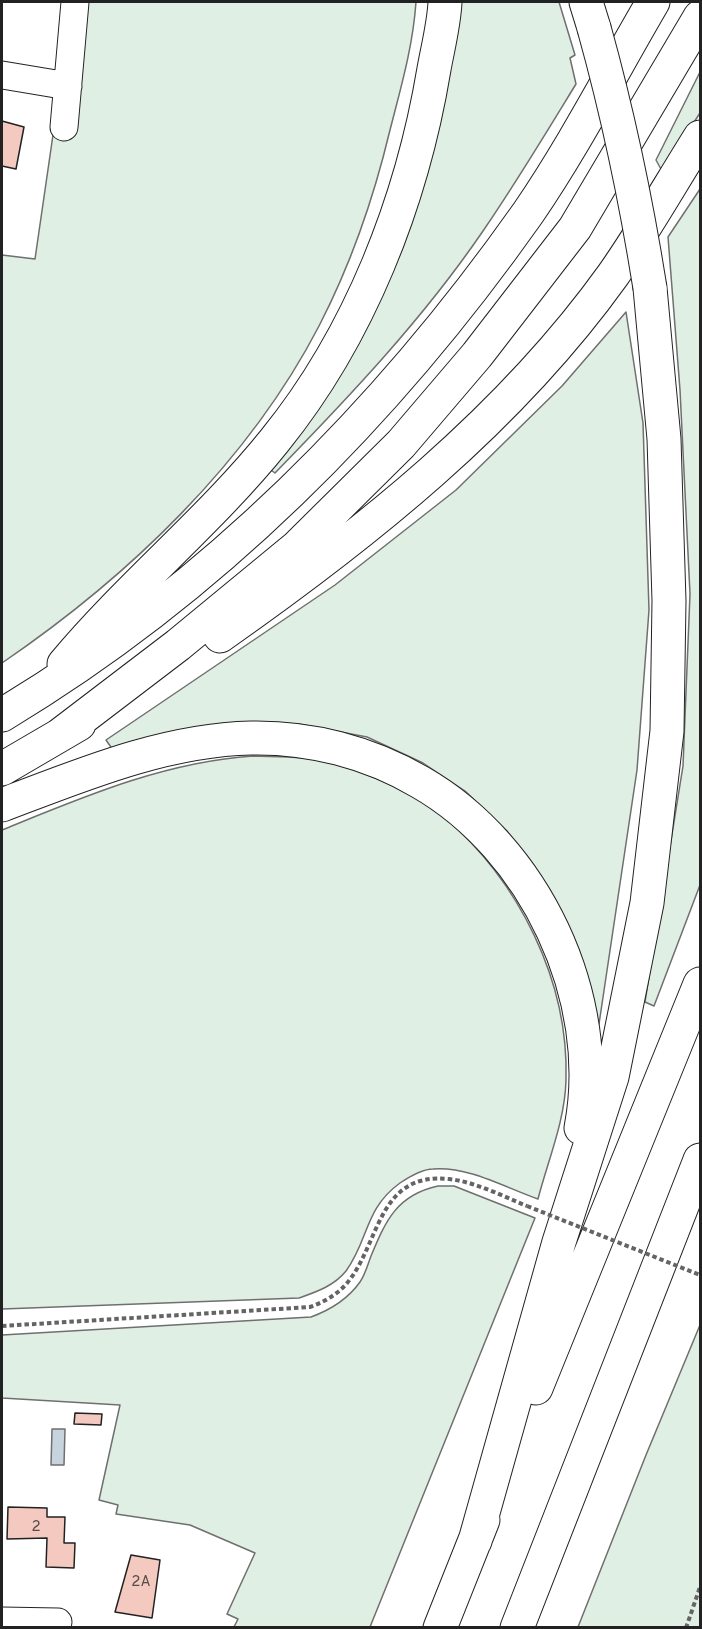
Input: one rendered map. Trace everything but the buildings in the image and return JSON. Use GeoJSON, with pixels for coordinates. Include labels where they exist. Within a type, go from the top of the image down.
{"type":"FeatureCollection","features":[{"type":"Feature","properties":{"kind":"highway"},"geometry":{"type":"LineString","coordinates":[[40,692],[105,615],[218,505],[276,439],[326,364],[363,301],[389,237],[426,117],[444,2]]}},
{"type":"Feature","properties":{"kind":"highway"},"geometry":{"type":"LineString","coordinates":[[2,715],[112,645],[189,584],[250,531],[367,416],[462,303],[529,211],[653,2]]}},
{"type":"Feature","properties":{"kind":"highway"},"geometry":{"type":"LineString","coordinates":[[475,1540],[559,1242],[612,1077],[647,903],[667,731],[669,601],[664,439],[650,288],[639,222],[612,93],[590,15]]}},
{"type":"Feature","properties":{"kind":"highway"},"geometry":{"type":"LineString","coordinates":[[60,735],[178,645],[297,547],[401,444],[477,355],[575,228],[700,17]]}},
{"type":"Feature","properties":{"kind":"highway"},"geometry":{"type":"LineString","coordinates":[[2,769],[187,659],[314,570],[482,426],[556,347],[613,275],[700,137]]}},
{"type":"Feature","properties":{"kind":"highway"},"geometry":{"type":"LineString","coordinates":[[2,805],[124,761],[189,744],[250,738],[302,741],[346,750],[396,769],[444,797],[493,843],[534,896],[567,967],[578,1003],[586,1046],[586,1104],[559,1242]]}},
{"type":"Feature","properties":{"kind":"highway"},"geometry":{"type":"LineString","coordinates":[[440,1628],[700,984]]}},
{"type":"Feature","properties":{"kind":"highway"},"geometry":{"type":"LineString","coordinates":[[517,1628],[698,1168]]}},
{"type":"Feature","properties":{"kind":"street"},"geometry":{"type":"LineString","coordinates":[[64,127],[75,2]]}},
{"type":"Feature","properties":{"kind":"street"},"geometry":{"type":"LineString","coordinates":[[2,75],[68,86]]}},
{"type":"Feature","properties":{"kind":"street"},"geometry":{"type":"LineString","coordinates":[[2,1621],[58,1622]]}},
{"type":"Feature","properties":{"kind":"path"},"geometry":{"type":"LineString","coordinates":[[2,1326],[310,1307],[330,1298],[346,1284],[362,1259],[383,1210],[393,1198],[411,1186],[433,1179],[448,1179],[476,1186],[700,1275]]}},
{"type":"Feature","properties":{"kind":"path"},"geometry":{"type":"LineString","coordinates":[[686,1628],[700,1587]]}},
{"type":"Feature","properties":{"kind":"green space"},"geometry":{"type":"Polygon","coordinates":[[[86,2],[416,2],[406,66],[369,205],[331,303],[290,376],[257,424],[221,470],[181,514],[95,593],[2,663],[2,255],[35,259],[54,128],[86,2]]]}},
{"type":"Feature","properties":{"kind":"green space"},"geometry":{"type":"Polygon","coordinates":[[[450,2],[559,2],[575,55],[570,58],[576,84],[531,158],[460,264],[358,386],[275,473],[268,468],[330,374],[450,2]]]}},
{"type":"Feature","properties":{"kind":"green space"},"geometry":{"type":"Polygon","coordinates":[[[700,72],[700,113],[662,171],[656,160],[700,72]]]}},
{"type":"Feature","properties":{"kind":"green space"},"geometry":{"type":"Polygon","coordinates":[[[700,189],[700,885],[654,1006],[645,1002],[683,766],[690,594],[680,390],[668,237],[700,189]]]}},
{"type":"Feature","properties":{"kind":"green space"},"geometry":{"type":"Polygon","coordinates":[[[626,312],[643,423],[649,610],[637,770],[599,1024],[592,1021],[539,881],[507,831],[465,791],[423,763],[367,737],[299,724],[113,750],[106,740],[335,585],[456,490],[562,386],[626,312]]]}},
{"type":"Feature","properties":{"kind":"green space"},"geometry":{"type":"Polygon","coordinates":[[[253,756],[294,757],[334,763],[406,792],[444,817],[471,843],[495,871],[516,902],[534,935],[548,970],[559,1006],[565,1043],[566,1080],[563,1110],[538,1199],[473,1174],[446,1169],[429,1169],[400,1183],[388,1193],[373,1214],[359,1248],[346,1271],[336,1281],[299,1298],[2,1309],[2,830],[94,794],[156,773],[188,765],[253,756]]]}},
{"type":"Feature","properties":{"kind":"green space"},"geometry":{"type":"Polygon","coordinates":[[[438,1186],[454,1186],[535,1218],[370,1627],[234,1627],[238,1619],[227,1614],[255,1553],[190,1525],[116,1514],[118,1505],[99,1500],[120,1405],[2,1398],[2,1335],[311,1317],[338,1303],[360,1282],[388,1220],[395,1211],[412,1196],[438,1186]]]}},
{"type":"Feature","properties":{"kind":"green space"},"geometry":{"type":"Polygon","coordinates":[[[700,1325],[700,1627],[578,1627],[646,1455],[700,1325]]]}},
{"type":"Feature","properties":{"kind":"shaded area"},"geometry":{"type":"Polygon","coordinates":[[[52,1429],[65,1429],[64,1465],[51,1465],[52,1429]]]}}]}
